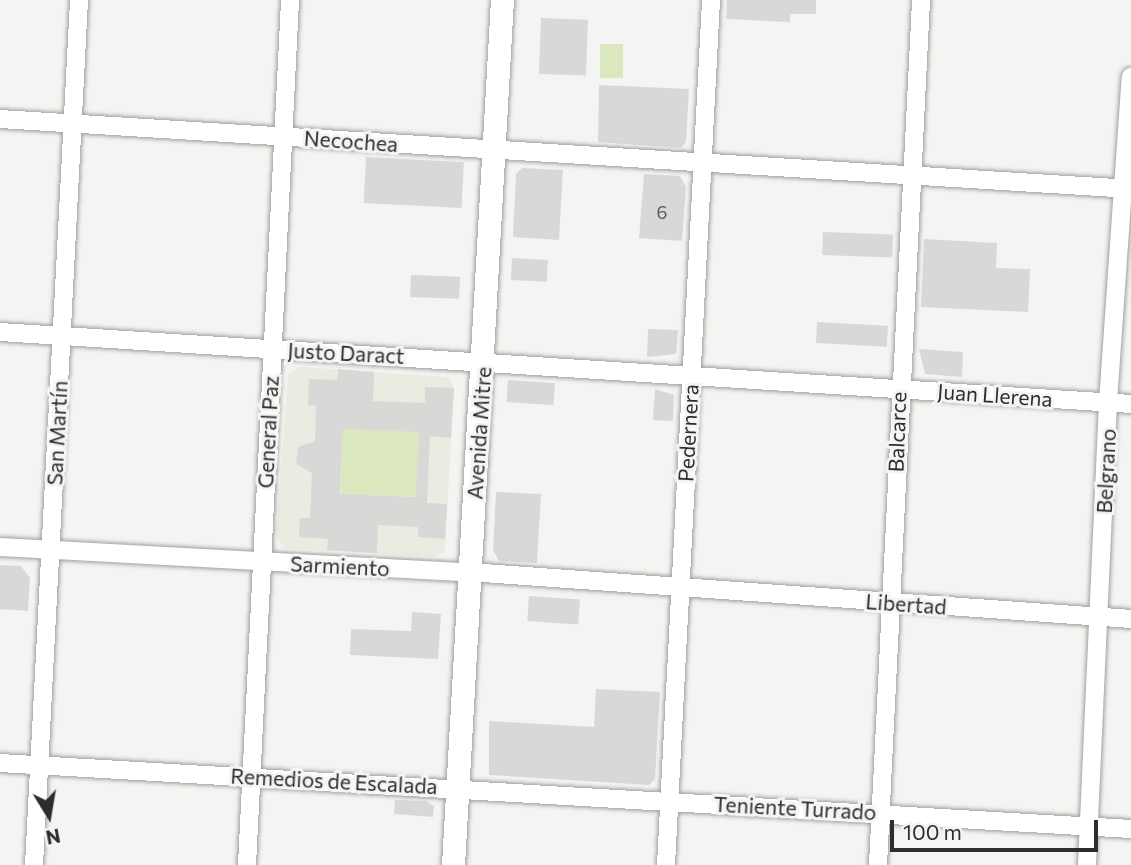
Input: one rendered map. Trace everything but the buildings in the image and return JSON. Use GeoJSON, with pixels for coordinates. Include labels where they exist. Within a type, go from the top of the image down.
{"type":"FeatureCollection","features":[{"type":"Feature","properties":{"kind":"main road","name":"Avenida Mitre"},"geometry":{"type":"LineString","coordinates":[[453,865],[496,150],[502,0]]}},
{"type":"Feature","properties":{"kind":"street","name":"San Martín"},"geometry":{"type":"LineString","coordinates":[[34,865],[79,0]]}},
{"type":"Feature","properties":{"kind":"street","name":"General Paz"},"geometry":{"type":"LineString","coordinates":[[247,865],[290,0]]}},
{"type":"Feature","properties":{"kind":"street","name":"Pedernera"},"geometry":{"type":"LineString","coordinates":[[666,865],[711,0]]}},
{"type":"Feature","properties":{"kind":"street","name":"Balcarce"},"geometry":{"type":"LineString","coordinates":[[878,865],[898,389],[921,0]]}},
{"type":"Feature","properties":{"kind":"street","name":"Belgrano"},"geometry":{"type":"LineString","coordinates":[[1087,865],[1108,402],[1128,189],[1131,77]]}},
{"type":"Feature","properties":{"kind":"street","name":"Necochea"},"geometry":{"type":"LineString","coordinates":[[0,119],[1128,189]]}},
{"type":"Feature","properties":{"kind":"street","name":"Justo Daract"},"geometry":{"type":"LineString","coordinates":[[0,332],[691,375]]}},
{"type":"Feature","properties":{"kind":"street","name":"Juan Llerena"},"geometry":{"type":"LineString","coordinates":[[691,375],[1131,404]]}},
{"type":"Feature","properties":{"kind":"street","name":"Sarmiento"},"geometry":{"type":"LineString","coordinates":[[0,547],[469,572],[680,589]]}},
{"type":"Feature","properties":{"kind":"street","name":"Libertad"},"geometry":{"type":"LineString","coordinates":[[680,589],[1131,619]]}},
{"type":"Feature","properties":{"kind":"street","name":"Remedios de Escalada"},"geometry":{"type":"LineString","coordinates":[[0,763],[457,787],[668,802]]}},
{"type":"Feature","properties":{"kind":"street","name":"Teniente Turrado"},"geometry":{"type":"LineString","coordinates":[[668,802],[881,812],[1131,829]]}},
{"type":"Feature","properties":{"kind":"shaded area"},"geometry":{"type":"Polygon","coordinates":[[[300,367],[449,377],[454,388],[445,551],[435,557],[285,548],[276,538],[288,375],[300,367]]]}},
{"type":"Feature","properties":{"kind":"green space"},"geometry":{"type":"Polygon","coordinates":[[[600,44],[623,44],[623,78],[600,78],[600,44]]]}},
{"type":"Feature","properties":{"kind":"green space"},"geometry":{"type":"Polygon","coordinates":[[[343,429],[419,432],[417,497],[341,494],[343,429]]]}}]}
